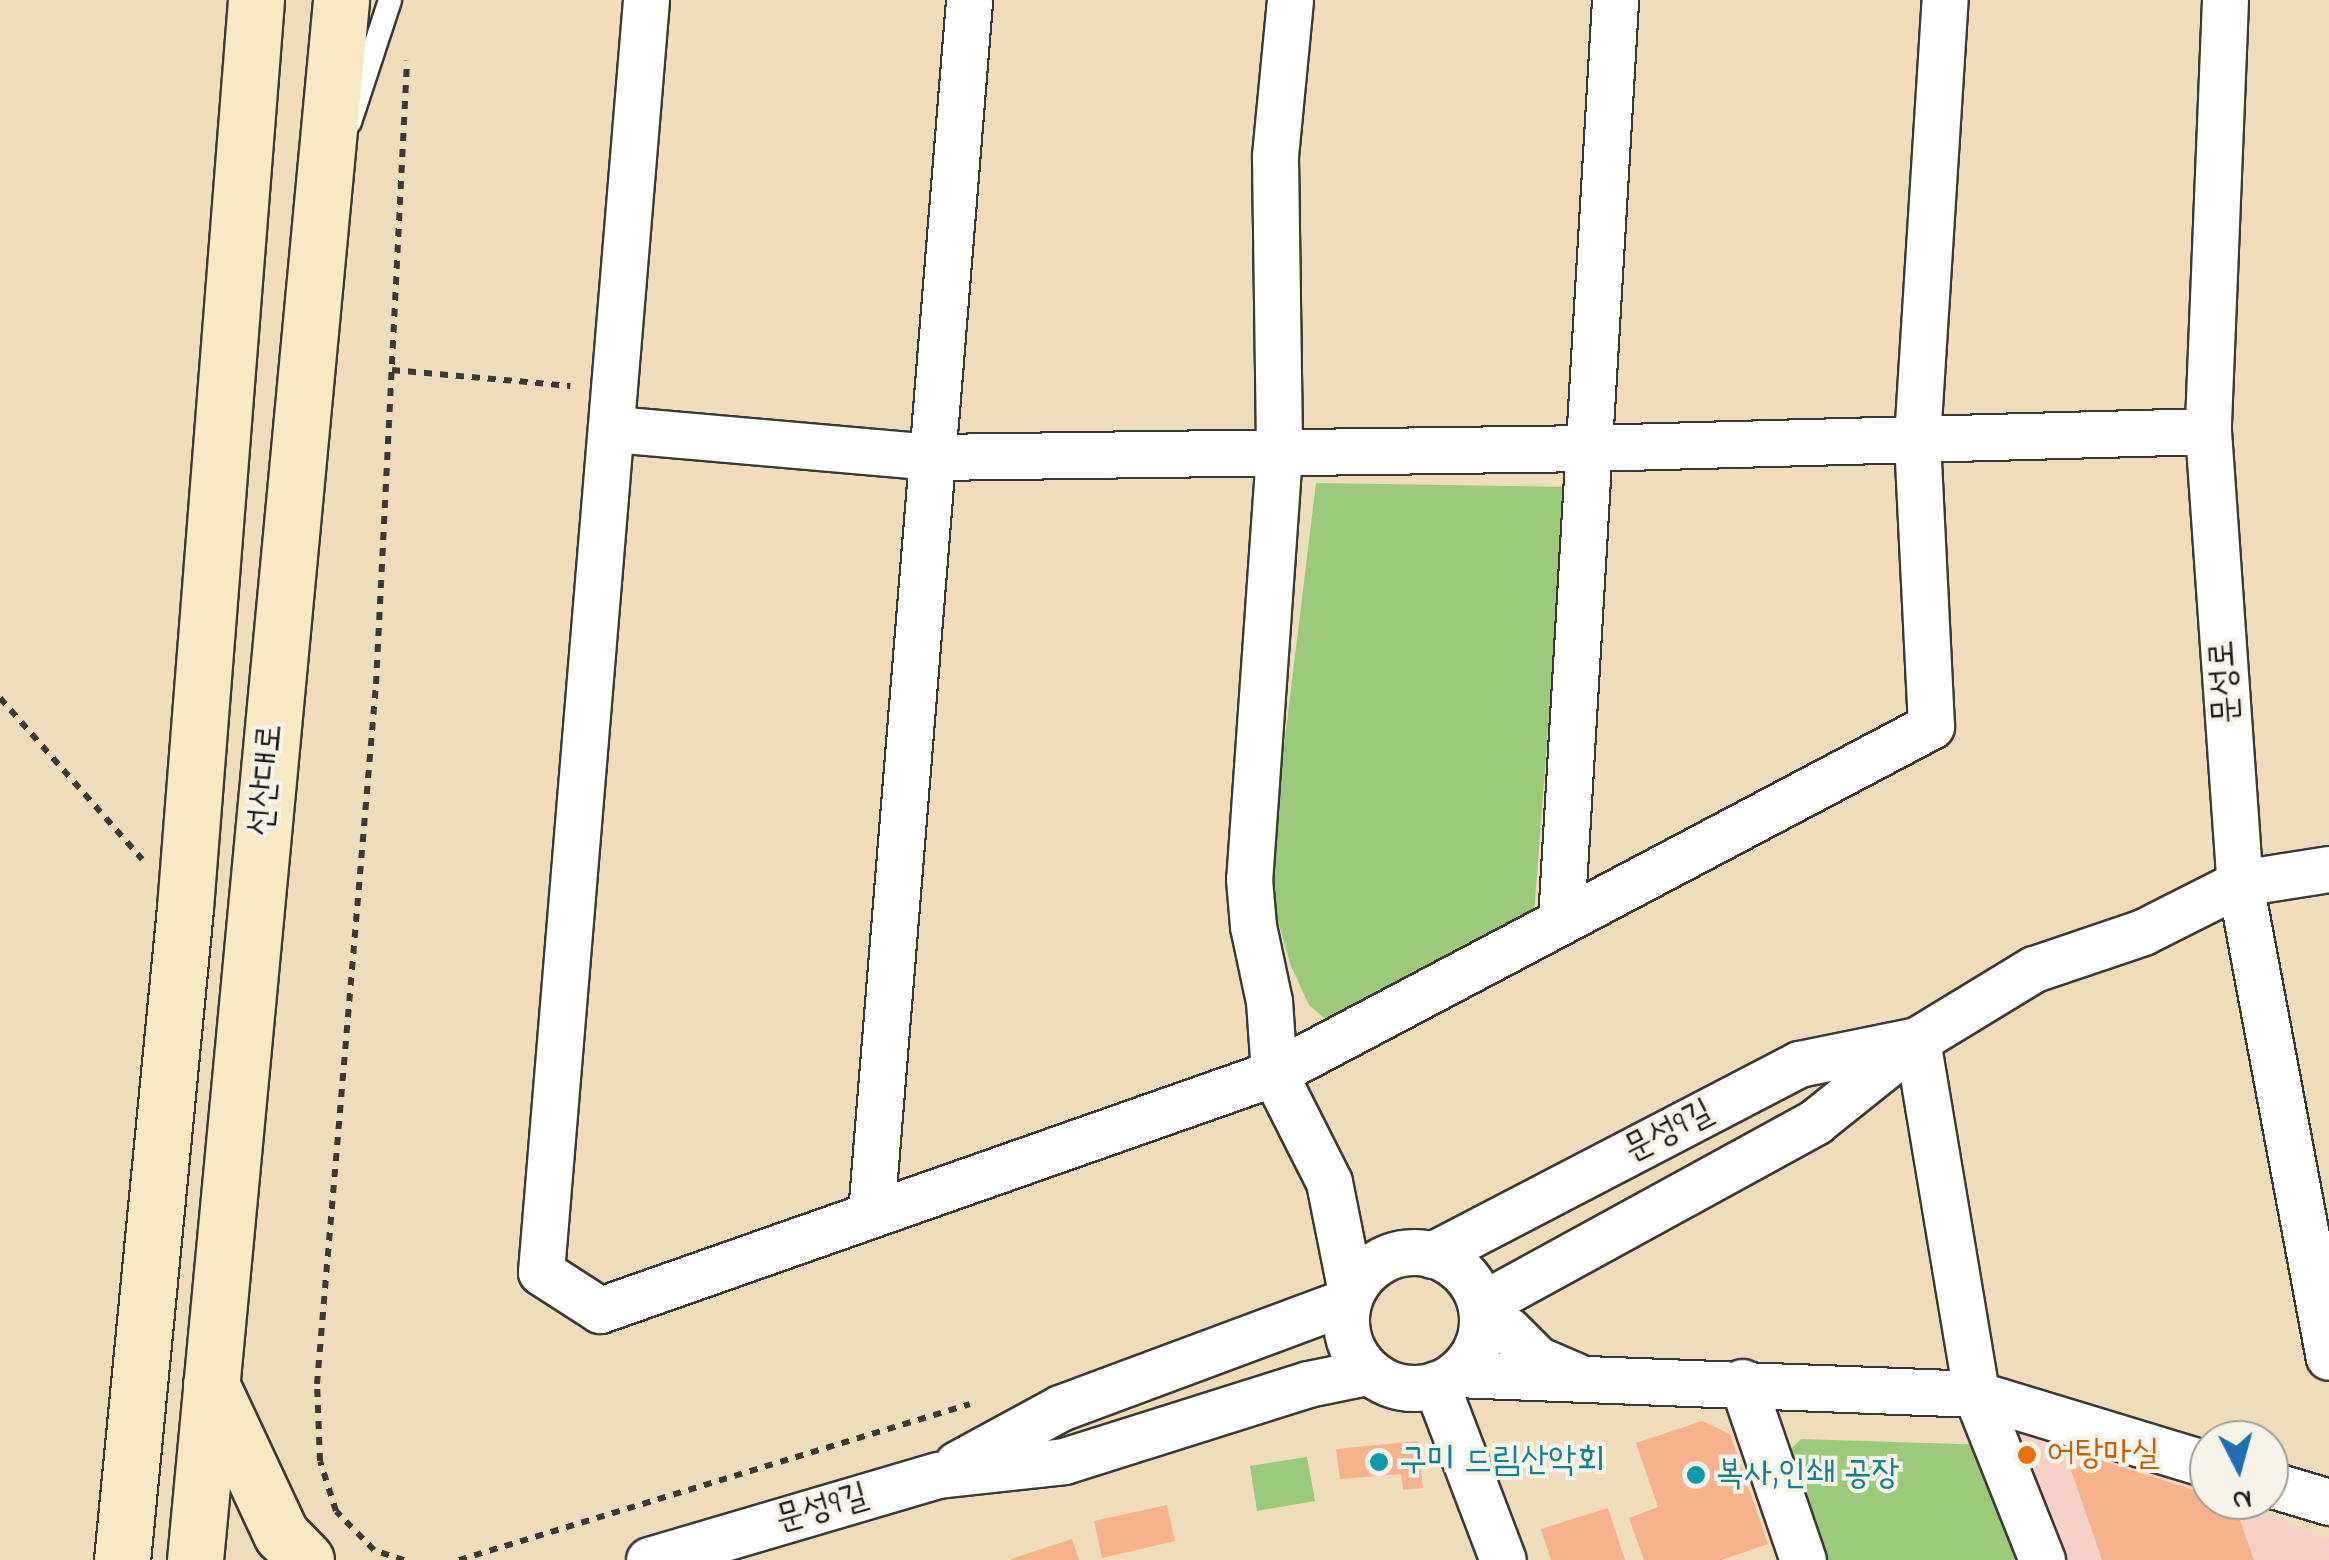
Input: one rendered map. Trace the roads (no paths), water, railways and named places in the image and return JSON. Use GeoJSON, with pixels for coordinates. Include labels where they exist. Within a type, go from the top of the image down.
{"type":"FeatureCollection","features":[{"type":"Feature","properties":{"kind":"main road","name":"선산대로"},"geometry":{"type":"LineString","coordinates":[[122,1560],[185,908],[256,0]]}},
{"type":"Feature","properties":{"kind":"main road","name":"선산대로"},"geometry":{"type":"LineString","coordinates":[[195,1560],[341,0]]}},
{"type":"Feature","properties":{"kind":"main road"},"geometry":{"type":"LineString","coordinates":[[210,1382],[281,1534],[306,1560]]}},
{"type":"Feature","properties":{"kind":"street"},"geometry":{"type":"LineString","coordinates":[[646,0],[541,1272],[600,1310],[1274,1073],[1931,726],[1917,439],[1945,0]]}},
{"type":"Feature","properties":{"kind":"street"},"geometry":{"type":"LineString","coordinates":[[871,1214],[969,0]]}},
{"type":"Feature","properties":{"kind":"street"},"geometry":{"type":"LineString","coordinates":[[1290,0],[1275,158],[1279,453],[1250,879],[1274,1073],[1329,1182],[1350,1297],[1346,1322],[1350,1344],[1360,1363],[1396,1386],[1446,1379],[1592,1379],[1976,1394],[2189,1460]]}},
{"type":"Feature","properties":{"kind":"street"},"geometry":{"type":"LineString","coordinates":[[1561,921],[1615,0]]}},
{"type":"Feature","properties":{"kind":"street","name":"문성로"},"geometry":{"type":"LineString","coordinates":[[2225,0],[2208,431],[2240,884],[2329,1357]]}},
{"type":"Feature","properties":{"kind":"street"},"geometry":{"type":"LineString","coordinates":[[615,410],[932,457],[1589,448],[2208,431]]}},
{"type":"Feature","properties":{"kind":"street","name":"문성9길"},"geometry":{"type":"LineString","coordinates":[[1417,1254],[1799,1064],[1917,1040],[2034,969],[2143,932],[2240,884],[2329,869]]}},
{"type":"Feature","properties":{"kind":"street"},"geometry":{"type":"LineString","coordinates":[[1481,1316],[1814,1122],[1917,1040],[1976,1394],[2042,1560]]}},
{"type":"Feature","properties":{"kind":"street"},"geometry":{"type":"LineString","coordinates":[[1329,1182],[1417,1254],[1464,1273],[1481,1316],[1478,1344],[1446,1379]]}},
{"type":"Feature","properties":{"kind":"street"},"geometry":{"type":"LineString","coordinates":[[1350,1297],[1368,1270],[1417,1254]]}},
{"type":"Feature","properties":{"kind":"street","name":"문성9길"},"geometry":{"type":"LineString","coordinates":[[938,1475],[1060,1408],[1350,1297]]}},
{"type":"Feature","properties":{"kind":"street"},"geometry":{"type":"LineString","coordinates":[[1481,1316],[1508,1330],[1551,1368],[1592,1379]]}},
{"type":"Feature","properties":{"kind":"street","name":"문성9길"},"geometry":{"type":"LineString","coordinates":[[649,1560],[938,1475],[1064,1461],[1308,1384],[1367,1372],[1377,1377]]}},
{"type":"Feature","properties":{"kind":"street"},"geometry":{"type":"LineString","coordinates":[[1446,1379],[1503,1560]]}},
{"type":"Feature","properties":{"kind":"street"},"geometry":{"type":"LineString","coordinates":[[1742,1382],[1802,1560]]}},
{"type":"Feature","properties":{"kind":"street"},"geometry":{"type":"LineString","coordinates":[[2289,1490],[2329,1502]]}},
{"type":"Feature","properties":{"kind":"lane"},"geometry":{"type":"LineString","coordinates":[[322,201],[390,0]]}},
{"type":"Feature","properties":{"kind":"place","name":"어탕마실"},"geometry":{"type":"Point","coordinates":[2027,1455]}},
{"type":"Feature","properties":{"kind":"place","name":"구미 드림산악회"},"geometry":{"type":"Point","coordinates":[1379,1462]}},
{"type":"Feature","properties":{"kind":"place","name":"복사,인쇄 공장"},"geometry":{"type":"Point","coordinates":[1696,1475]}}]}
